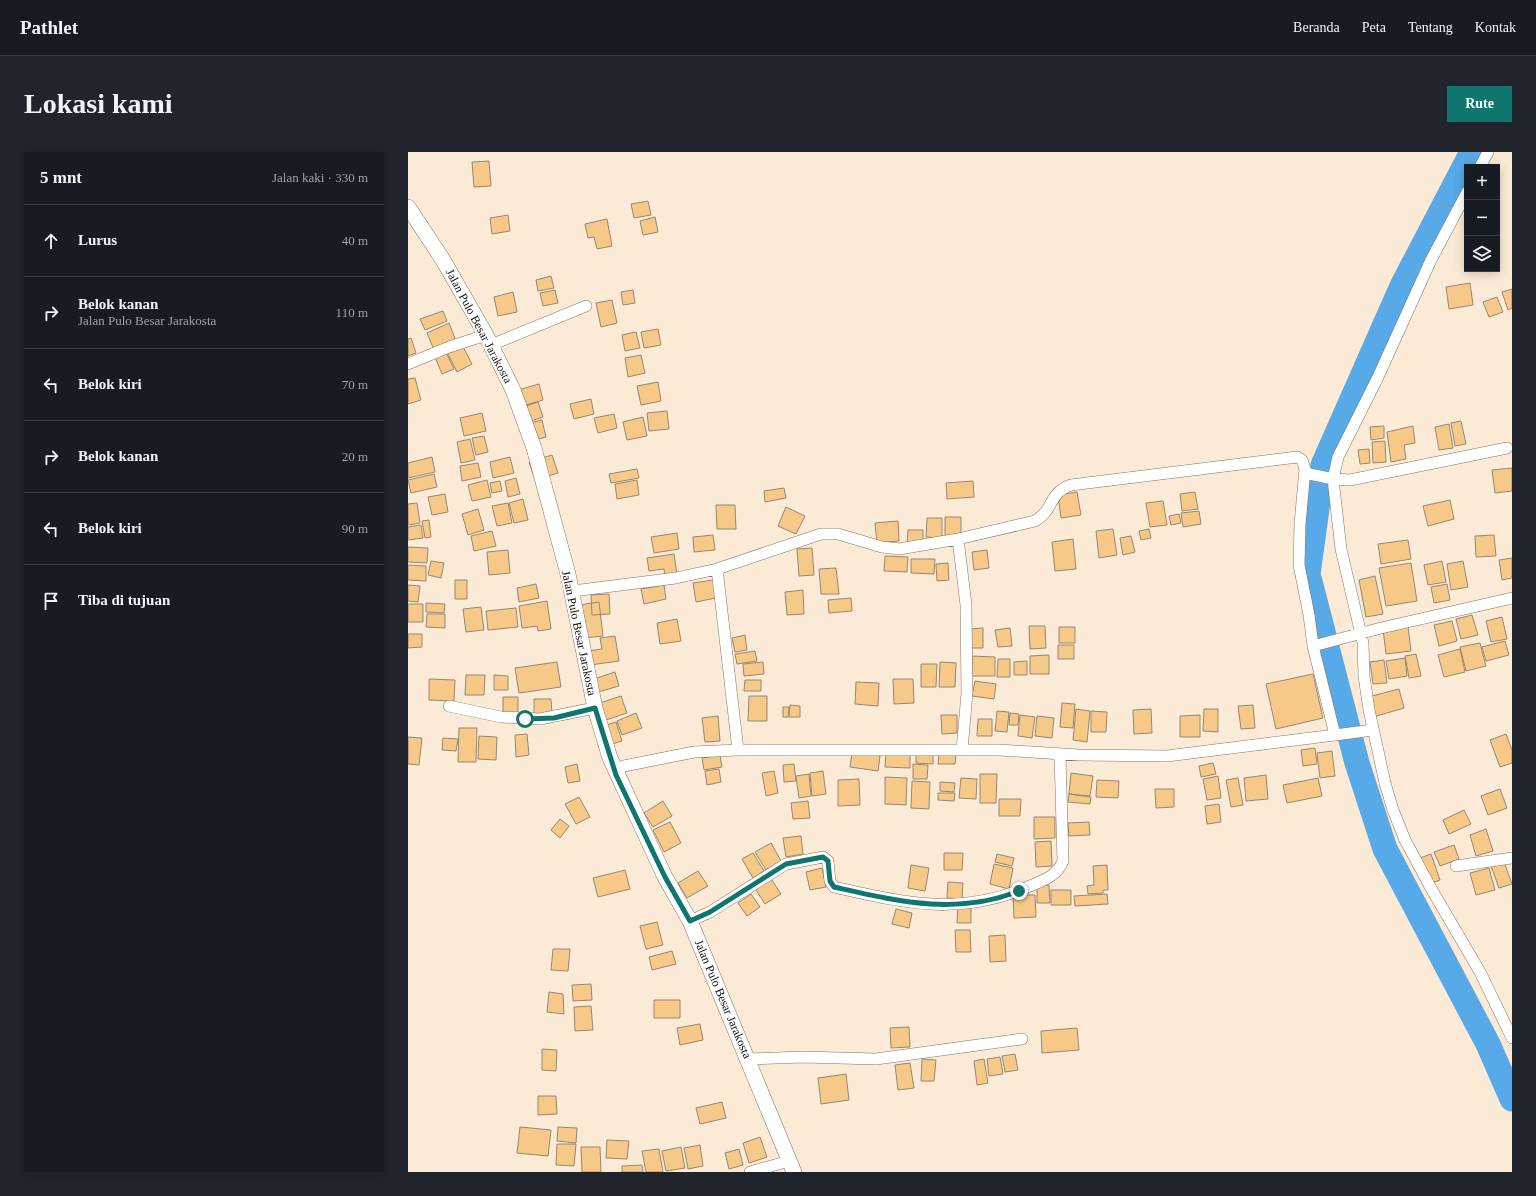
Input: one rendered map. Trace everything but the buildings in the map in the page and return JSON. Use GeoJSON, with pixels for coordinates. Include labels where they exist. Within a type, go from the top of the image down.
{"type":"FeatureCollection","features":[{"type":"Feature","properties":{"kind":"street"},"geometry":{"type":"LineString","coordinates":[[1482,164],[1488,152]]}},
{"type":"Feature","properties":{"kind":"street"},"geometry":{"type":"LineString","coordinates":[[1464,198],[1431,260],[1378,377],[1338,457],[1330,478],[1341,549],[1361,634],[1371,731],[1389,796],[1405,840],[1432,890],[1480,972],[1512,1038]]}},
{"type":"Feature","properties":{"kind":"street","name":"Jalan Pulo Besar Jarakosta"},"geometry":{"type":"LineString","coordinates":[[408,208],[443,260],[489,340],[514,390],[525,419],[572,593],[595,708],[616,775],[665,877],[690,921],[792,1167]]}},
{"type":"Feature","properties":{"kind":"street"},"geometry":{"type":"LineString","coordinates":[[408,364],[449,346],[489,340],[586,306]]}},
{"type":"Feature","properties":{"kind":"street"},"geometry":{"type":"LineString","coordinates":[[1309,474],[1350,480],[1507,448]]}},
{"type":"Feature","properties":{"kind":"street"},"geometry":{"type":"LineString","coordinates":[[572,593],[573,591],[676,578],[716,569],[821,534],[838,534],[890,549],[899,549],[958,539],[1035,521],[1045,514],[1058,491],[1072,485],[1197,471],[1293,457],[1302,460],[1309,474],[1300,524],[1299,565],[1335,735]]}},
{"type":"Feature","properties":{"kind":"street"},"geometry":{"type":"LineString","coordinates":[[958,539],[966,605],[967,693],[962,750]]}},
{"type":"Feature","properties":{"kind":"street"},"geometry":{"type":"LineString","coordinates":[[716,569],[738,750]]}},
{"type":"Feature","properties":{"kind":"street"},"geometry":{"type":"LineString","coordinates":[[1316,645],[1512,598]]}},
{"type":"Feature","properties":{"kind":"street"},"geometry":{"type":"LineString","coordinates":[[449,706],[500,717],[540,719],[595,708]]}},
{"type":"Feature","properties":{"kind":"street"},"geometry":{"type":"LineString","coordinates":[[616,775],[617,770],[624,766],[694,752],[738,750],[1000,750],[1060,754],[1167,756],[1371,731]]}},
{"type":"Feature","properties":{"kind":"street"},"geometry":{"type":"LineString","coordinates":[[690,921],[710,912],[786,864],[823,857],[828,861],[830,881],[834,887],[930,905],[951,906],[1005,897],[1046,879],[1060,869],[1062,861],[1060,754]]}},
{"type":"Feature","properties":{"kind":"street"},"geometry":{"type":"LineString","coordinates":[[1456,866],[1512,858]]}},
{"type":"Feature","properties":{"kind":"street"},"geometry":{"type":"LineString","coordinates":[[748,1059],[803,1057],[876,1059],[1022,1039]]}},
{"type":"Feature","properties":{"kind":"street"},"geometry":{"type":"LineString","coordinates":[[750,1172],[792,1167]]}},
{"type":"Feature","properties":{"kind":"waterway"},"geometry":{"type":"LineString","coordinates":[[1472,152],[1402,286],[1323,465],[1308,574],[1357,763],[1385,849],[1488,1044],[1512,1099]]}},
{"type":"Feature","properties":{"kind":"route"},"geometry":{"type":"LineString","coordinates":[[525,719],[554,718],[595,708],[616,775],[665,877],[690,921],[710,912],[786,864],[823,857],[828,861],[830,881],[831,885],[834,887],[915,904],[951,906],[1005,897],[1019,891]]}}]}
